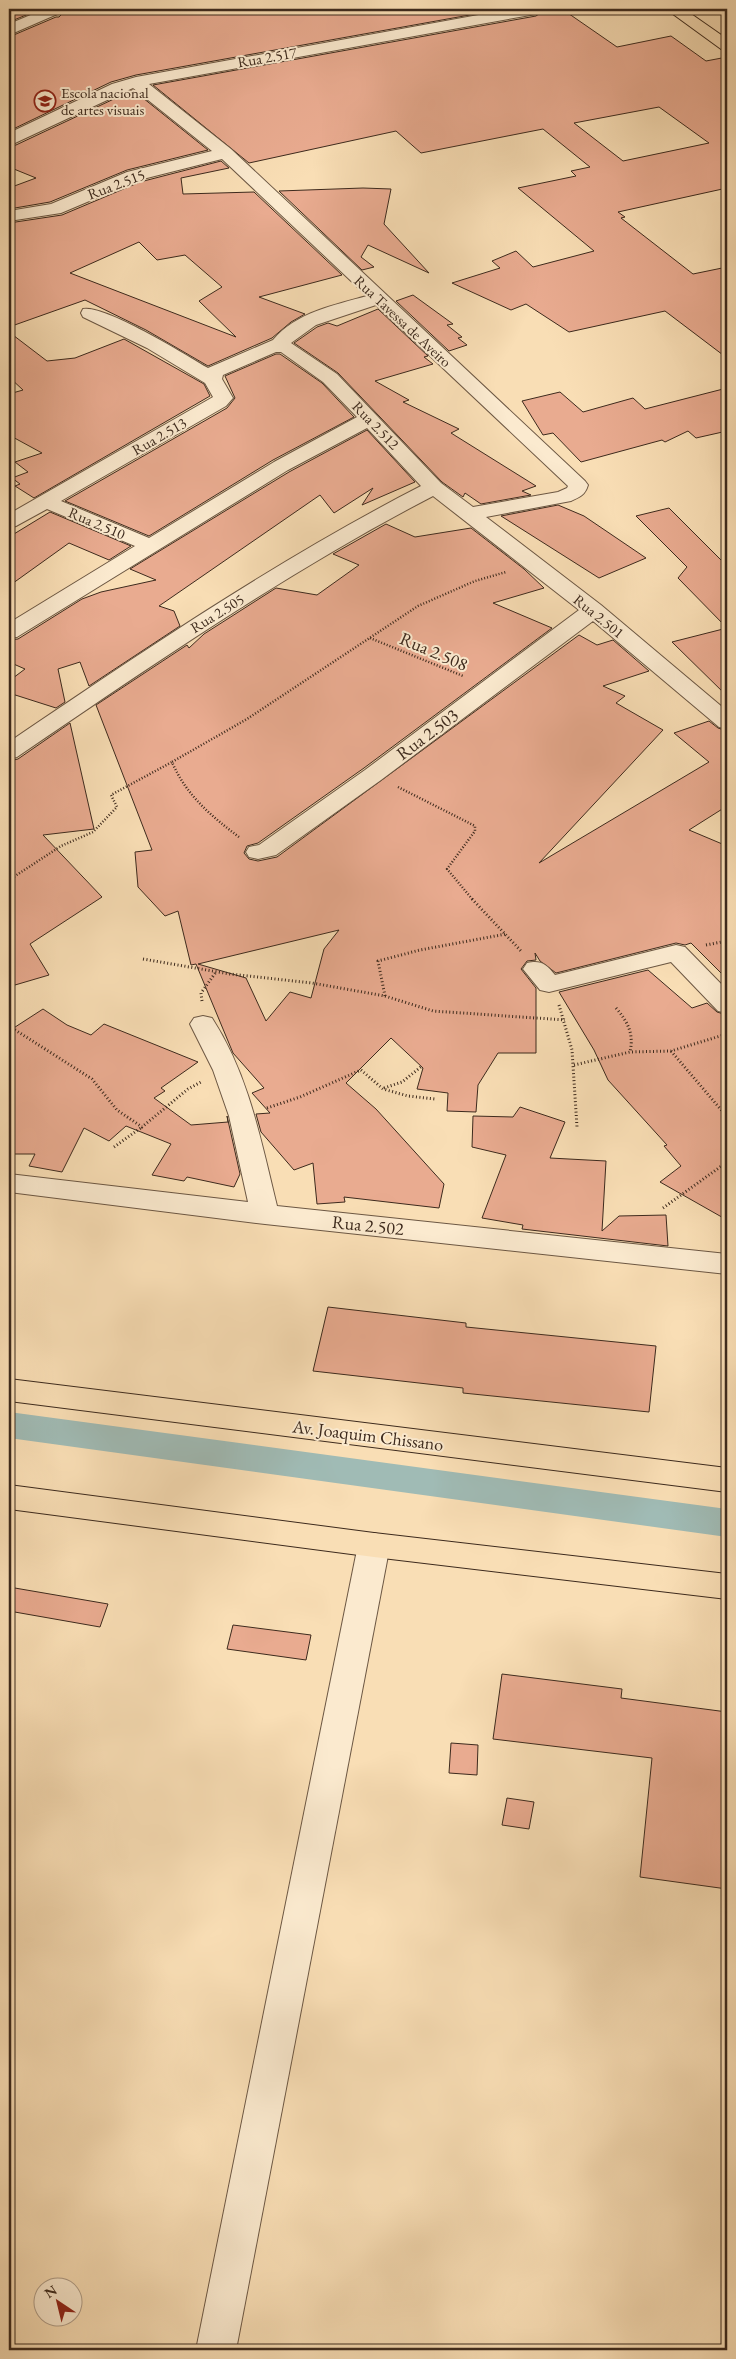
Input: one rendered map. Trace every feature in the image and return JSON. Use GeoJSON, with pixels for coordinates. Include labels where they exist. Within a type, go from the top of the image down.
{"type":"FeatureCollection","features":[{"type":"Feature","properties":{"kind":"main road"},"geometry":{"type":"LineString","coordinates":[[674,9],[727,46]]}},
{"type":"Feature","properties":{"kind":"main road","name":"Av. Joaquim Chissano"},"geometry":{"type":"LineString","coordinates":[[9,1390],[727,1480]]}},
{"type":"Feature","properties":{"kind":"main road"},"geometry":{"type":"LineString","coordinates":[[9,1497],[374,1545],[727,1587]]}},
{"type":"Feature","properties":{"kind":"street"},"geometry":{"type":"LineString","coordinates":[[9,30],[57,9]]}},
{"type":"Feature","properties":{"kind":"street","name":"Rua 2.517"},"geometry":{"type":"LineString","coordinates":[[9,139],[118,87],[136,82],[536,9]]}},
{"type":"Feature","properties":{"kind":"street","name":"Rua Tavessa de Aveiro"},"geometry":{"type":"LineString","coordinates":[[136,82],[225,153],[578,485],[576,491],[564,497],[467,514]]}},
{"type":"Feature","properties":{"kind":"street","name":"Rua 2.515"},"geometry":{"type":"LineString","coordinates":[[9,216],[55,209],[133,176],[225,153]]}},
{"type":"Feature","properties":{"kind":"street"},"geometry":{"type":"LineString","coordinates":[[90,313],[154,344],[212,379],[215,372],[279,345],[284,337],[296,328],[326,315],[379,299]]}},
{"type":"Feature","properties":{"kind":"street","name":"Rua 2.512"},"geometry":{"type":"LineString","coordinates":[[279,345],[286,347],[330,378],[434,487],[467,514]]}},
{"type":"Feature","properties":{"kind":"street","name":"Rua 2.513"},"geometry":{"type":"LineString","coordinates":[[9,522],[219,402],[223,398],[212,379]]}},
{"type":"Feature","properties":{"kind":"street"},"geometry":{"type":"LineString","coordinates":[[9,632],[281,466],[370,418]]}},
{"type":"Feature","properties":{"kind":"street","name":"Rua 2.505"},"geometry":{"type":"LineString","coordinates":[[13,746],[125,671],[359,526],[434,487]]}},
{"type":"Feature","properties":{"kind":"street","name":"Rua 2.510"},"geometry":{"type":"LineString","coordinates":[[45,501],[149,545]]}},
{"type":"Feature","properties":{"kind":"street","name":"Rua 2.501"},"geometry":{"type":"LineString","coordinates":[[467,514],[592,610],[727,722]]}},
{"type":"Feature","properties":{"kind":"street","name":"Rua 2.503"},"geometry":{"type":"LineString","coordinates":[[258,852],[267,850],[373,775],[592,610]]}},
{"type":"Feature","properties":{"kind":"street"},"geometry":{"type":"LineString","coordinates":[[543,976],[676,953],[727,1006]]}},
{"type":"Feature","properties":{"kind":"street"},"geometry":{"type":"LineString","coordinates":[[203,1024],[226,1070],[242,1116],[265,1214]]}},
{"type":"Feature","properties":{"kind":"street","name":"Rua 2.502"},"geometry":{"type":"LineString","coordinates":[[9,1183],[265,1214],[727,1264]]}},
{"type":"Feature","properties":{"kind":"street"},"geometry":{"type":"LineString","coordinates":[[216,2350],[374,1545]]}},
{"type":"Feature","properties":{"kind":"path"},"geometry":{"type":"LineString","coordinates":[[9,880],[61,846],[92,832],[117,807],[111,795],[151,775],[247,719],[418,606],[475,581],[533,564]]}},
{"type":"Feature","properties":{"kind":"path","name":"Rua 2.508"},"geometry":{"type":"LineString","coordinates":[[370,638],[488,687]]}},
{"type":"Feature","properties":{"kind":"path"},"geometry":{"type":"LineString","coordinates":[[172,762],[176,774],[206,812],[258,852]]}},
{"type":"Feature","properties":{"kind":"path"},"geometry":{"type":"LineString","coordinates":[[373,775],[475,826],[475,831],[447,869],[450,875],[543,976],[565,1020],[574,1065],[577,1128]]}},
{"type":"Feature","properties":{"kind":"path"},"geometry":{"type":"LineString","coordinates":[[385,996],[378,961],[420,950],[506,934]]}},
{"type":"Feature","properties":{"kind":"path"},"geometry":{"type":"LineString","coordinates":[[143,959],[216,972],[312,983],[385,996],[433,1011],[565,1020]]}},
{"type":"Feature","properties":{"kind":"path"},"geometry":{"type":"LineString","coordinates":[[201,993],[216,972]]}},
{"type":"Feature","properties":{"kind":"path"},"geometry":{"type":"LineString","coordinates":[[616,1008],[629,1022],[633,1039],[630,1052]]}},
{"type":"Feature","properties":{"kind":"path"},"geometry":{"type":"LineString","coordinates":[[9,1026],[92,1079],[117,1110],[142,1126]]}},
{"type":"Feature","properties":{"kind":"path"},"geometry":{"type":"LineString","coordinates":[[574,1065],[630,1052],[671,1051],[727,1034]]}},
{"type":"Feature","properties":{"kind":"path"},"geometry":{"type":"LineString","coordinates":[[671,1051],[725,1112],[727,1117]]}},
{"type":"Feature","properties":{"kind":"path"},"geometry":{"type":"LineString","coordinates":[[384,1089],[402,1082],[422,1066]]}},
{"type":"Feature","properties":{"kind":"path"},"geometry":{"type":"LineString","coordinates":[[114,1147],[188,1089],[226,1070]]}},
{"type":"Feature","properties":{"kind":"path"},"geometry":{"type":"LineString","coordinates":[[242,1116],[300,1097],[361,1070],[384,1089],[408,1096],[435,1099]]}},
{"type":"Feature","properties":{"kind":"path"},"geometry":{"type":"LineString","coordinates":[[663,1208],[727,1162]]}},
{"type":"Feature","properties":{"kind":"building"},"geometry":{"type":"Polygon","coordinates":[[[9,9],[29,9],[36,11],[9,22],[9,9]]]}},
{"type":"Feature","properties":{"kind":"building"},"geometry":{"type":"Polygon","coordinates":[[[67,9],[503,9],[136,75],[111,82],[9,131],[9,37],[59,17],[67,9]]]}},
{"type":"Feature","properties":{"kind":"building"},"geometry":{"type":"Polygon","coordinates":[[[546,9],[562,9],[617,47],[671,36],[706,61],[727,57],[727,188],[618,212],[625,217],[621,218],[693,274],[727,267],[727,358],[665,311],[569,332],[526,304],[511,310],[452,283],[500,268],[492,261],[516,251],[533,267],[594,251],[518,188],[576,176],[571,171],[590,167],[543,129],[421,153],[396,131],[249,163],[153,85],[536,16],[546,9]],[[659,107],[574,123],[623,161],[709,143],[659,107]]]}},
{"type":"Feature","properties":{"kind":"building"},"geometry":{"type":"Polygon","coordinates":[[[133,90],[208,150],[127,170],[50,202],[9,209],[9,188],[36,178],[9,167],[9,146],[16,145],[133,90]]]}},
{"type":"Feature","properties":{"kind":"building"},"geometry":{"type":"Polygon","coordinates":[[[221,161],[229,168],[181,178],[183,194],[254,192],[342,275],[259,297],[305,314],[291,322],[272,338],[208,366],[146,330],[85,300],[9,327],[9,223],[62,215],[140,182],[221,161]],[[139,242],[70,273],[236,337],[199,301],[222,287],[185,255],[157,260],[139,242]]]}},
{"type":"Feature","properties":{"kind":"building"},"geometry":{"type":"Polygon","coordinates":[[[391,189],[384,224],[429,273],[368,245],[361,257],[374,267],[362,270],[279,191],[391,189]]]}},
{"type":"Feature","properties":{"kind":"building"},"geometry":{"type":"Polygon","coordinates":[[[413,295],[453,324],[447,325],[462,337],[458,338],[467,345],[449,351],[396,301],[413,295]]]}},
{"type":"Feature","properties":{"kind":"building"},"geometry":{"type":"Polygon","coordinates":[[[378,309],[428,356],[424,357],[433,364],[375,381],[409,400],[403,402],[459,429],[451,433],[536,486],[522,491],[531,495],[481,504],[465,493],[463,497],[442,482],[338,373],[294,343],[317,327],[328,323],[337,326],[378,309]]]}},
{"type":"Feature","properties":{"kind":"building"},"geometry":{"type":"Polygon","coordinates":[[[9,332],[47,361],[75,358],[124,339],[204,384],[210,396],[34,498],[15,486],[20,484],[12,478],[28,472],[15,462],[42,453],[9,435],[9,394],[23,390],[9,377],[9,332]]]}},
{"type":"Feature","properties":{"kind":"building"},"geometry":{"type":"Polygon","coordinates":[[[280,354],[322,383],[354,417],[273,460],[149,536],[65,501],[227,408],[235,398],[225,376],[280,354]]]}},
{"type":"Feature","properties":{"kind":"building"},"geometry":{"type":"Polygon","coordinates":[[[727,388],[727,431],[696,438],[688,431],[665,442],[662,440],[581,462],[553,433],[543,435],[522,401],[560,392],[583,412],[633,398],[645,409],[727,388]]]}},
{"type":"Feature","properties":{"kind":"building"},"geometry":{"type":"Polygon","coordinates":[[[367,430],[415,482],[362,505],[373,488],[334,513],[320,495],[159,606],[174,611],[180,626],[89,686],[80,662],[58,669],[65,702],[56,708],[9,693],[9,681],[25,669],[9,662],[9,640],[18,639],[82,599],[101,592],[156,580],[130,569],[289,472],[367,430]]]}},
{"type":"Feature","properties":{"kind":"building"},"geometry":{"type":"Polygon","coordinates":[[[558,505],[584,516],[646,558],[599,578],[501,516],[558,505]]]}},
{"type":"Feature","properties":{"kind":"building"},"geometry":{"type":"Polygon","coordinates":[[[669,508],[727,566],[727,628],[678,578],[687,567],[636,516],[669,508]]]}},
{"type":"Feature","properties":{"kind":"building"},"geometry":{"type":"Polygon","coordinates":[[[50,512],[131,546],[109,560],[69,543],[9,586],[9,537],[50,512]]]}},
{"type":"Feature","properties":{"kind":"building"},"geometry":{"type":"Polygon","coordinates":[[[386,524],[415,537],[471,528],[524,569],[544,588],[493,603],[552,628],[364,768],[258,843],[247,846],[244,853],[249,859],[258,861],[277,857],[579,635],[597,645],[613,640],[649,671],[603,686],[625,696],[616,703],[663,730],[539,863],[709,762],[674,733],[709,721],[718,728],[727,731],[727,806],[689,830],[727,846],[727,979],[691,943],[685,945],[676,943],[556,973],[540,961],[535,953],[536,960],[527,961],[521,969],[536,988],[536,1053],[498,1053],[478,1085],[476,1112],[447,1111],[448,1093],[417,1089],[423,1068],[391,1038],[346,1083],[376,1109],[444,1184],[439,1208],[344,1197],[345,1202],[317,1204],[313,1163],[294,1170],[261,1132],[256,1114],[270,1113],[252,1093],[264,1088],[233,1053],[196,964],[191,965],[178,911],[165,916],[138,887],[135,852],[152,850],[96,705],[187,645],[189,648],[204,634],[276,588],[317,595],[359,565],[333,554],[386,524]],[[339,930],[198,964],[246,978],[266,1021],[290,992],[311,998],[324,949],[339,930]]]}},
{"type":"Feature","properties":{"kind":"building"},"geometry":{"type":"Polygon","coordinates":[[[727,628],[727,696],[672,642],[727,628]]]}},
{"type":"Feature","properties":{"kind":"building"},"geometry":{"type":"Polygon","coordinates":[[[70,723],[94,829],[43,835],[102,897],[30,944],[49,975],[15,985],[9,974],[9,761],[18,759],[70,723]]]}},
{"type":"Feature","properties":{"kind":"building"},"geometry":{"type":"Polygon","coordinates":[[[648,970],[692,1008],[707,1003],[717,1012],[727,1015],[727,1220],[660,1182],[681,1166],[664,1146],[667,1145],[608,1080],[594,1050],[559,992],[648,970]]]}},
{"type":"Feature","properties":{"kind":"building"},"geometry":{"type":"Polygon","coordinates":[[[43,1009],[67,1025],[91,1035],[104,1024],[198,1062],[161,1088],[165,1091],[154,1098],[191,1125],[228,1122],[227,1116],[240,1174],[234,1187],[187,1177],[184,1181],[152,1175],[171,1144],[126,1126],[109,1141],[84,1128],[62,1172],[29,1166],[35,1154],[9,1154],[9,1031],[43,1009]]]}},
{"type":"Feature","properties":{"kind":"building"},"geometry":{"type":"Polygon","coordinates":[[[520,1107],[565,1122],[550,1158],[606,1161],[602,1231],[619,1216],[666,1215],[668,1246],[522,1229],[523,1225],[482,1218],[506,1155],[472,1147],[473,1116],[513,1117],[520,1107]]]}},
{"type":"Feature","properties":{"kind":"building"},"geometry":{"type":"Polygon","coordinates":[[[328,1307],[466,1323],[466,1327],[656,1346],[649,1412],[463,1393],[463,1388],[313,1371],[328,1307]]]}},
{"type":"Feature","properties":{"kind":"building"},"geometry":{"type":"Polygon","coordinates":[[[9,1587],[108,1604],[100,1627],[9,1611],[9,1587]]]}},
{"type":"Feature","properties":{"kind":"building"},"geometry":{"type":"Polygon","coordinates":[[[233,1625],[311,1635],[306,1660],[227,1649],[233,1625]]]}},
{"type":"Feature","properties":{"kind":"building"},"geometry":{"type":"Polygon","coordinates":[[[502,1674],[622,1689],[621,1698],[727,1712],[727,1889],[640,1877],[652,1758],[493,1739],[502,1674]]]}},
{"type":"Feature","properties":{"kind":"building"},"geometry":{"type":"Polygon","coordinates":[[[451,1743],[478,1745],[477,1775],[449,1773],[451,1743]]]}},
{"type":"Feature","properties":{"kind":"building"},"geometry":{"type":"Polygon","coordinates":[[[507,1798],[534,1802],[529,1829],[502,1825],[507,1798]]]}},
{"type":"Feature","properties":{"kind":"waterway"},"geometry":{"type":"LineString","coordinates":[[9,1425],[727,1523]]}},
{"type":"Feature","properties":{"kind":"place","name":"Escola nacional de artes visuais"},"geometry":{"type":"Point","coordinates":[45,101]}}]}
